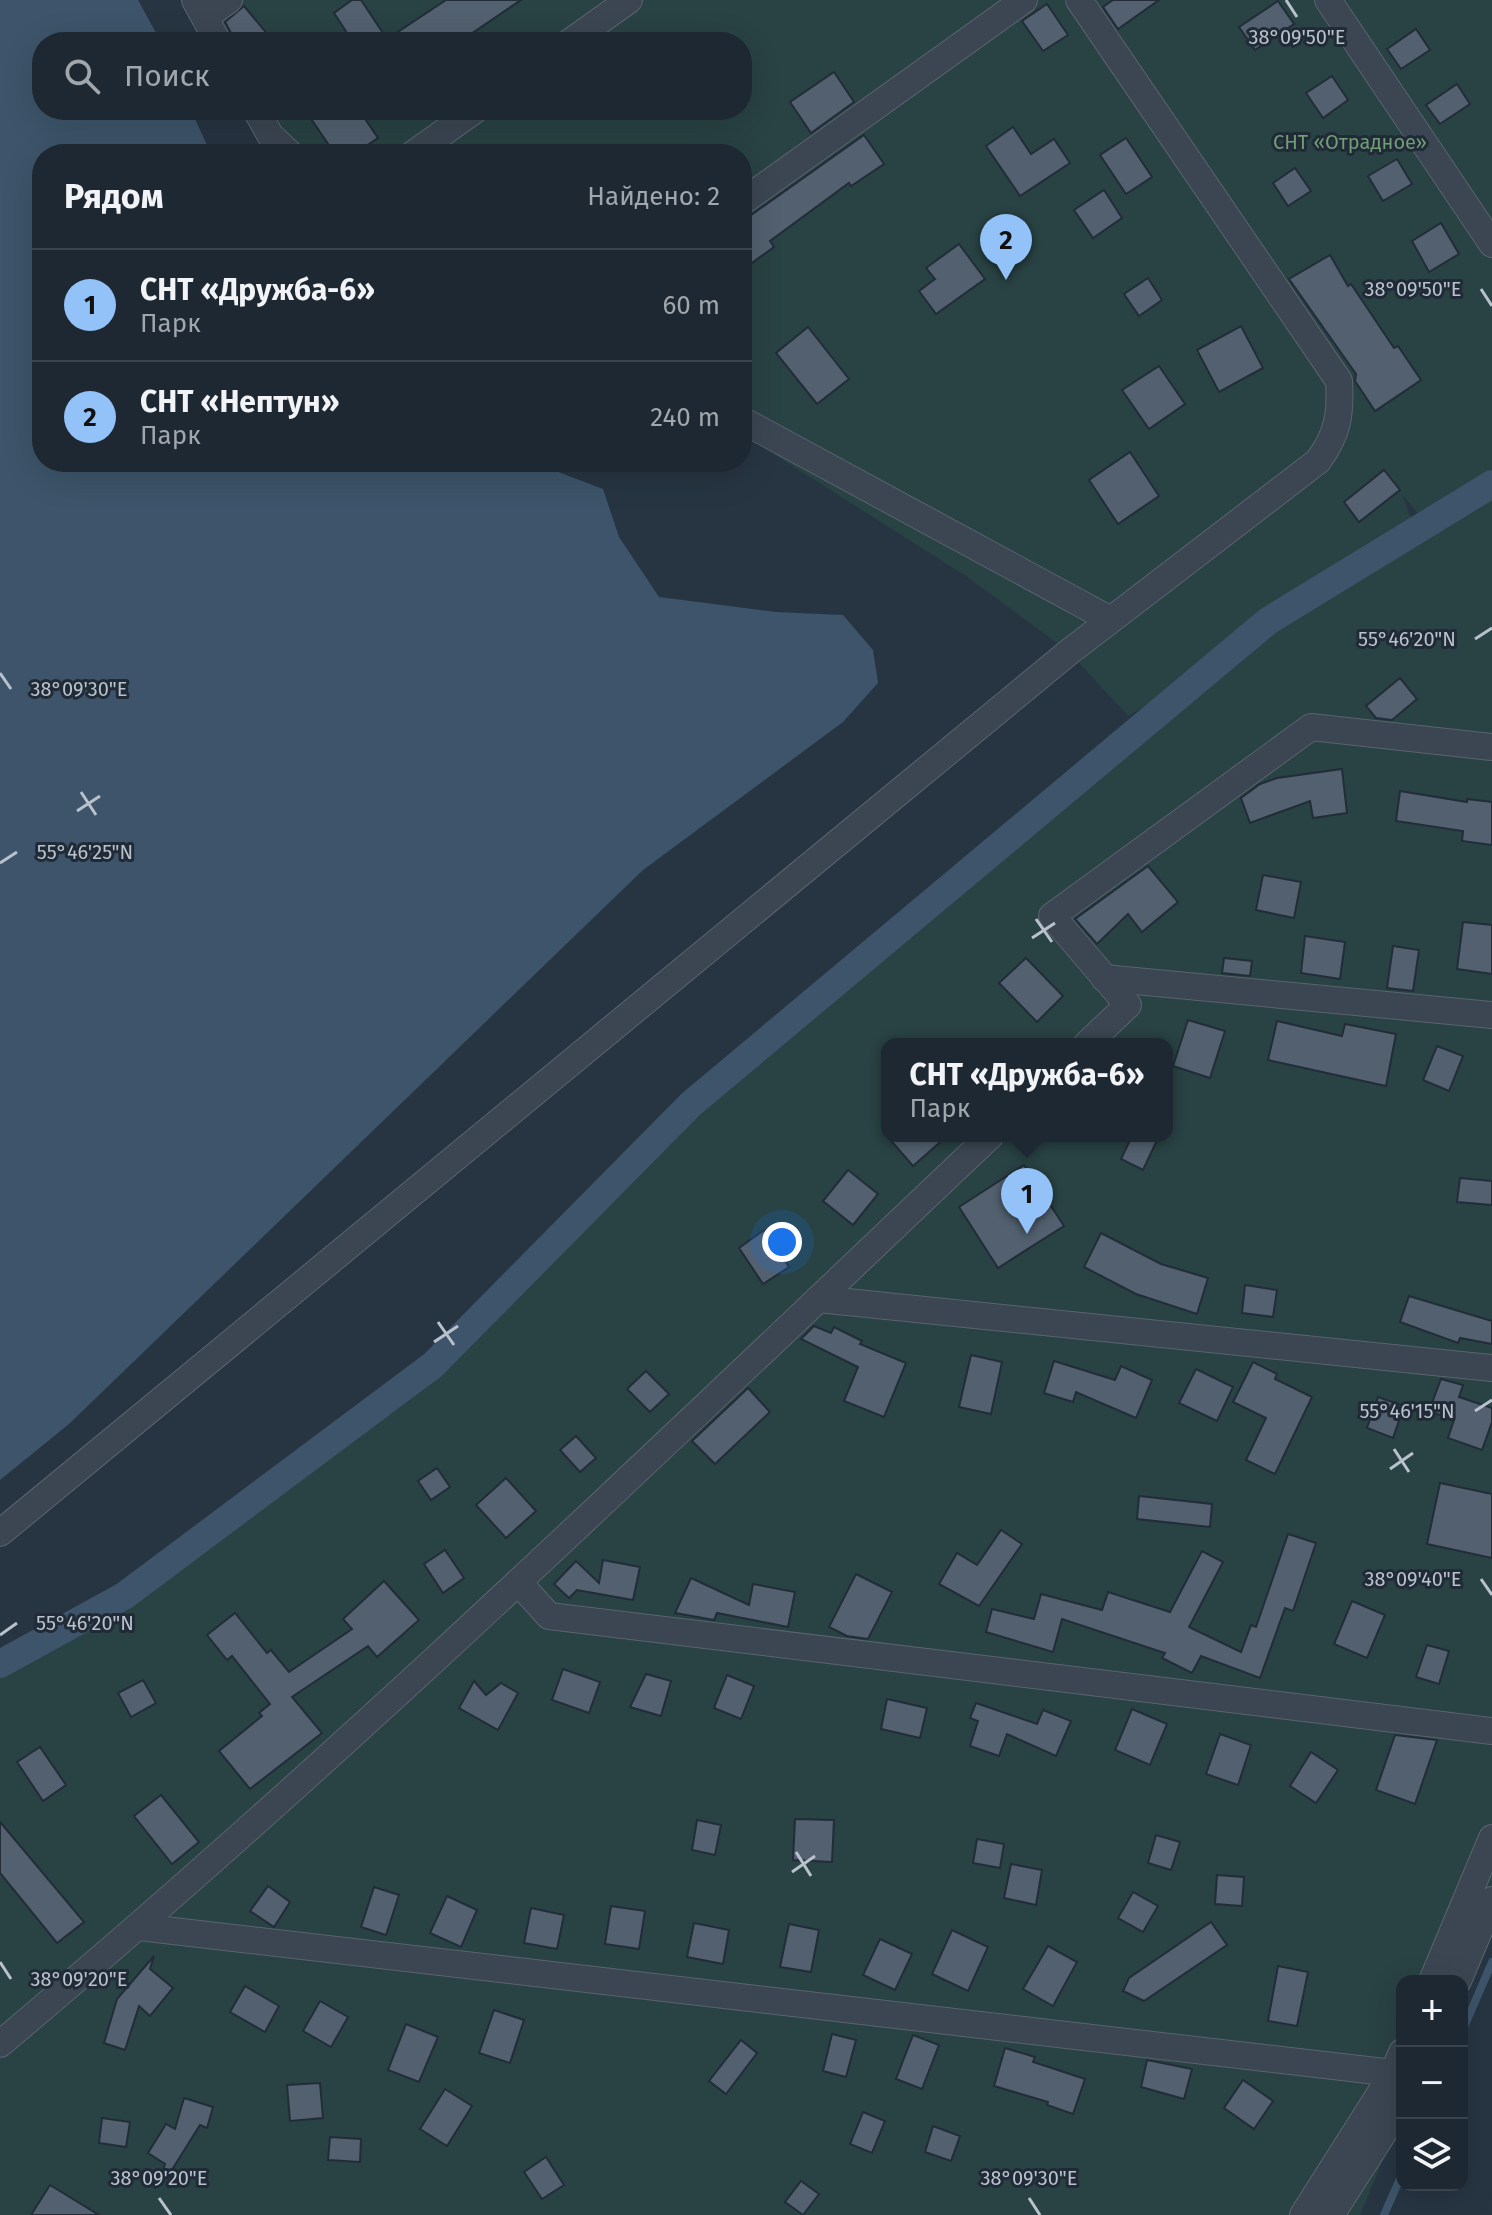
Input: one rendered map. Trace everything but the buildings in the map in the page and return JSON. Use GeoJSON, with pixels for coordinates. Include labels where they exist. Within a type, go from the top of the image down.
{"type":"FeatureCollection","features":[{"type":"Feature","properties":{"kind":"street"},"geometry":{"type":"LineString","coordinates":[[213,32],[200,8],[229,0]]}},
{"type":"Feature","properties":{"kind":"street"},"geometry":{"type":"LineString","coordinates":[[584,32],[629,0]]}},
{"type":"Feature","properties":{"kind":"street"},"geometry":{"type":"LineString","coordinates":[[752,195],[1024,0]]}},
{"type":"Feature","properties":{"kind":"street"},"geometry":{"type":"LineString","coordinates":[[0,1533],[1109,619],[1318,461],[1334,440],[1341,413],[1339,381],[1079,0]]}},
{"type":"Feature","properties":{"kind":"street"},"geometry":{"type":"LineString","coordinates":[[1328,0],[1492,244]]}},
{"type":"Feature","properties":{"kind":"street"},"geometry":{"type":"LineString","coordinates":[[262,120],[279,144]]}},
{"type":"Feature","properties":{"kind":"street"},"geometry":{"type":"LineString","coordinates":[[427,144],[461,120]]}},
{"type":"Feature","properties":{"kind":"street"},"geometry":{"type":"LineString","coordinates":[[752,425],[1109,619]]}},
{"type":"Feature","properties":{"kind":"street"},"geometry":{"type":"LineString","coordinates":[[1093,1038],[1128,1005],[1052,916],[1311,727],[1492,747]]}},
{"type":"Feature","properties":{"kind":"street"},"geometry":{"type":"LineString","coordinates":[[1104,978],[1492,1015]]}},
{"type":"Feature","properties":{"kind":"street"},"geometry":{"type":"LineString","coordinates":[[0,2044],[139,1927],[518,1582],[984,1142]]}},
{"type":"Feature","properties":{"kind":"street"},"geometry":{"type":"LineString","coordinates":[[818,1299],[1492,1368]]}},
{"type":"Feature","properties":{"kind":"street"},"geometry":{"type":"LineString","coordinates":[[518,1582],[549,1616],[1492,1731]]}},
{"type":"Feature","properties":{"kind":"street"},"geometry":{"type":"LineString","coordinates":[[1435,1975],[1492,1838]]}},
{"type":"Feature","properties":{"kind":"street"},"geometry":{"type":"LineString","coordinates":[[1461,1975],[1492,1900]]}},
{"type":"Feature","properties":{"kind":"street"},"geometry":{"type":"LineString","coordinates":[[139,1927],[1396,2067]]}},
{"type":"Feature","properties":{"kind":"street"},"geometry":{"type":"LineString","coordinates":[[1303,2215],[1396,2072]]}},
{"type":"Feature","properties":{"kind":"street"},"geometry":{"type":"LineString","coordinates":[[1331,2215],[1396,2113]]}},
{"type":"Feature","properties":{"kind":"green space","name":"СНТ «Отрадное»"},"geometry":{"type":"Polygon","coordinates":[[[195,0],[1492,0],[1492,1900],[1461,1975],[1396,1975],[1396,2129],[1360,2215],[0,2215],[0,1664],[124,1596],[433,1365],[691,1104],[1268,621],[1426,524],[1402,494],[1413,523],[1259,620],[1175,688],[1128,716],[1069,652],[966,576],[752,440],[752,144],[282,144],[264,120],[752,120],[752,32],[213,32],[195,0]]]}},
{"type":"Feature","properties":{"kind":"water"},"geometry":{"type":"Polygon","coordinates":[[[0,0],[138,0],[156,32],[32,32],[32,120],[196,120],[206,144],[32,144],[32,472],[558,472],[603,489],[619,537],[659,597],[776,612],[843,615],[873,650],[878,683],[843,722],[643,870],[69,1424],[0,1480],[0,0]]]}},
{"type":"Feature","properties":{"kind":"waterway"},"geometry":{"type":"LineString","coordinates":[[0,1664],[124,1596],[433,1365],[691,1104],[1268,621],[1492,484]]}},
{"type":"Feature","properties":{"kind":"waterway"},"geometry":{"type":"LineString","coordinates":[[1468,2018],[1492,1962]]}},
{"type":"Feature","properties":{"kind":"waterway"},"geometry":{"type":"LineString","coordinates":[[1384,2215],[1396,2188]]}},
{"type":"Feature","properties":{"kind":"place","name":"СНТ «Нептун»"},"geometry":{"type":"Point","coordinates":[1006,280]}},
{"type":"Feature","properties":{"kind":"place","name":"СНТ «Дружба-6»"},"geometry":{"type":"Point","coordinates":[1027,1234]}}]}
